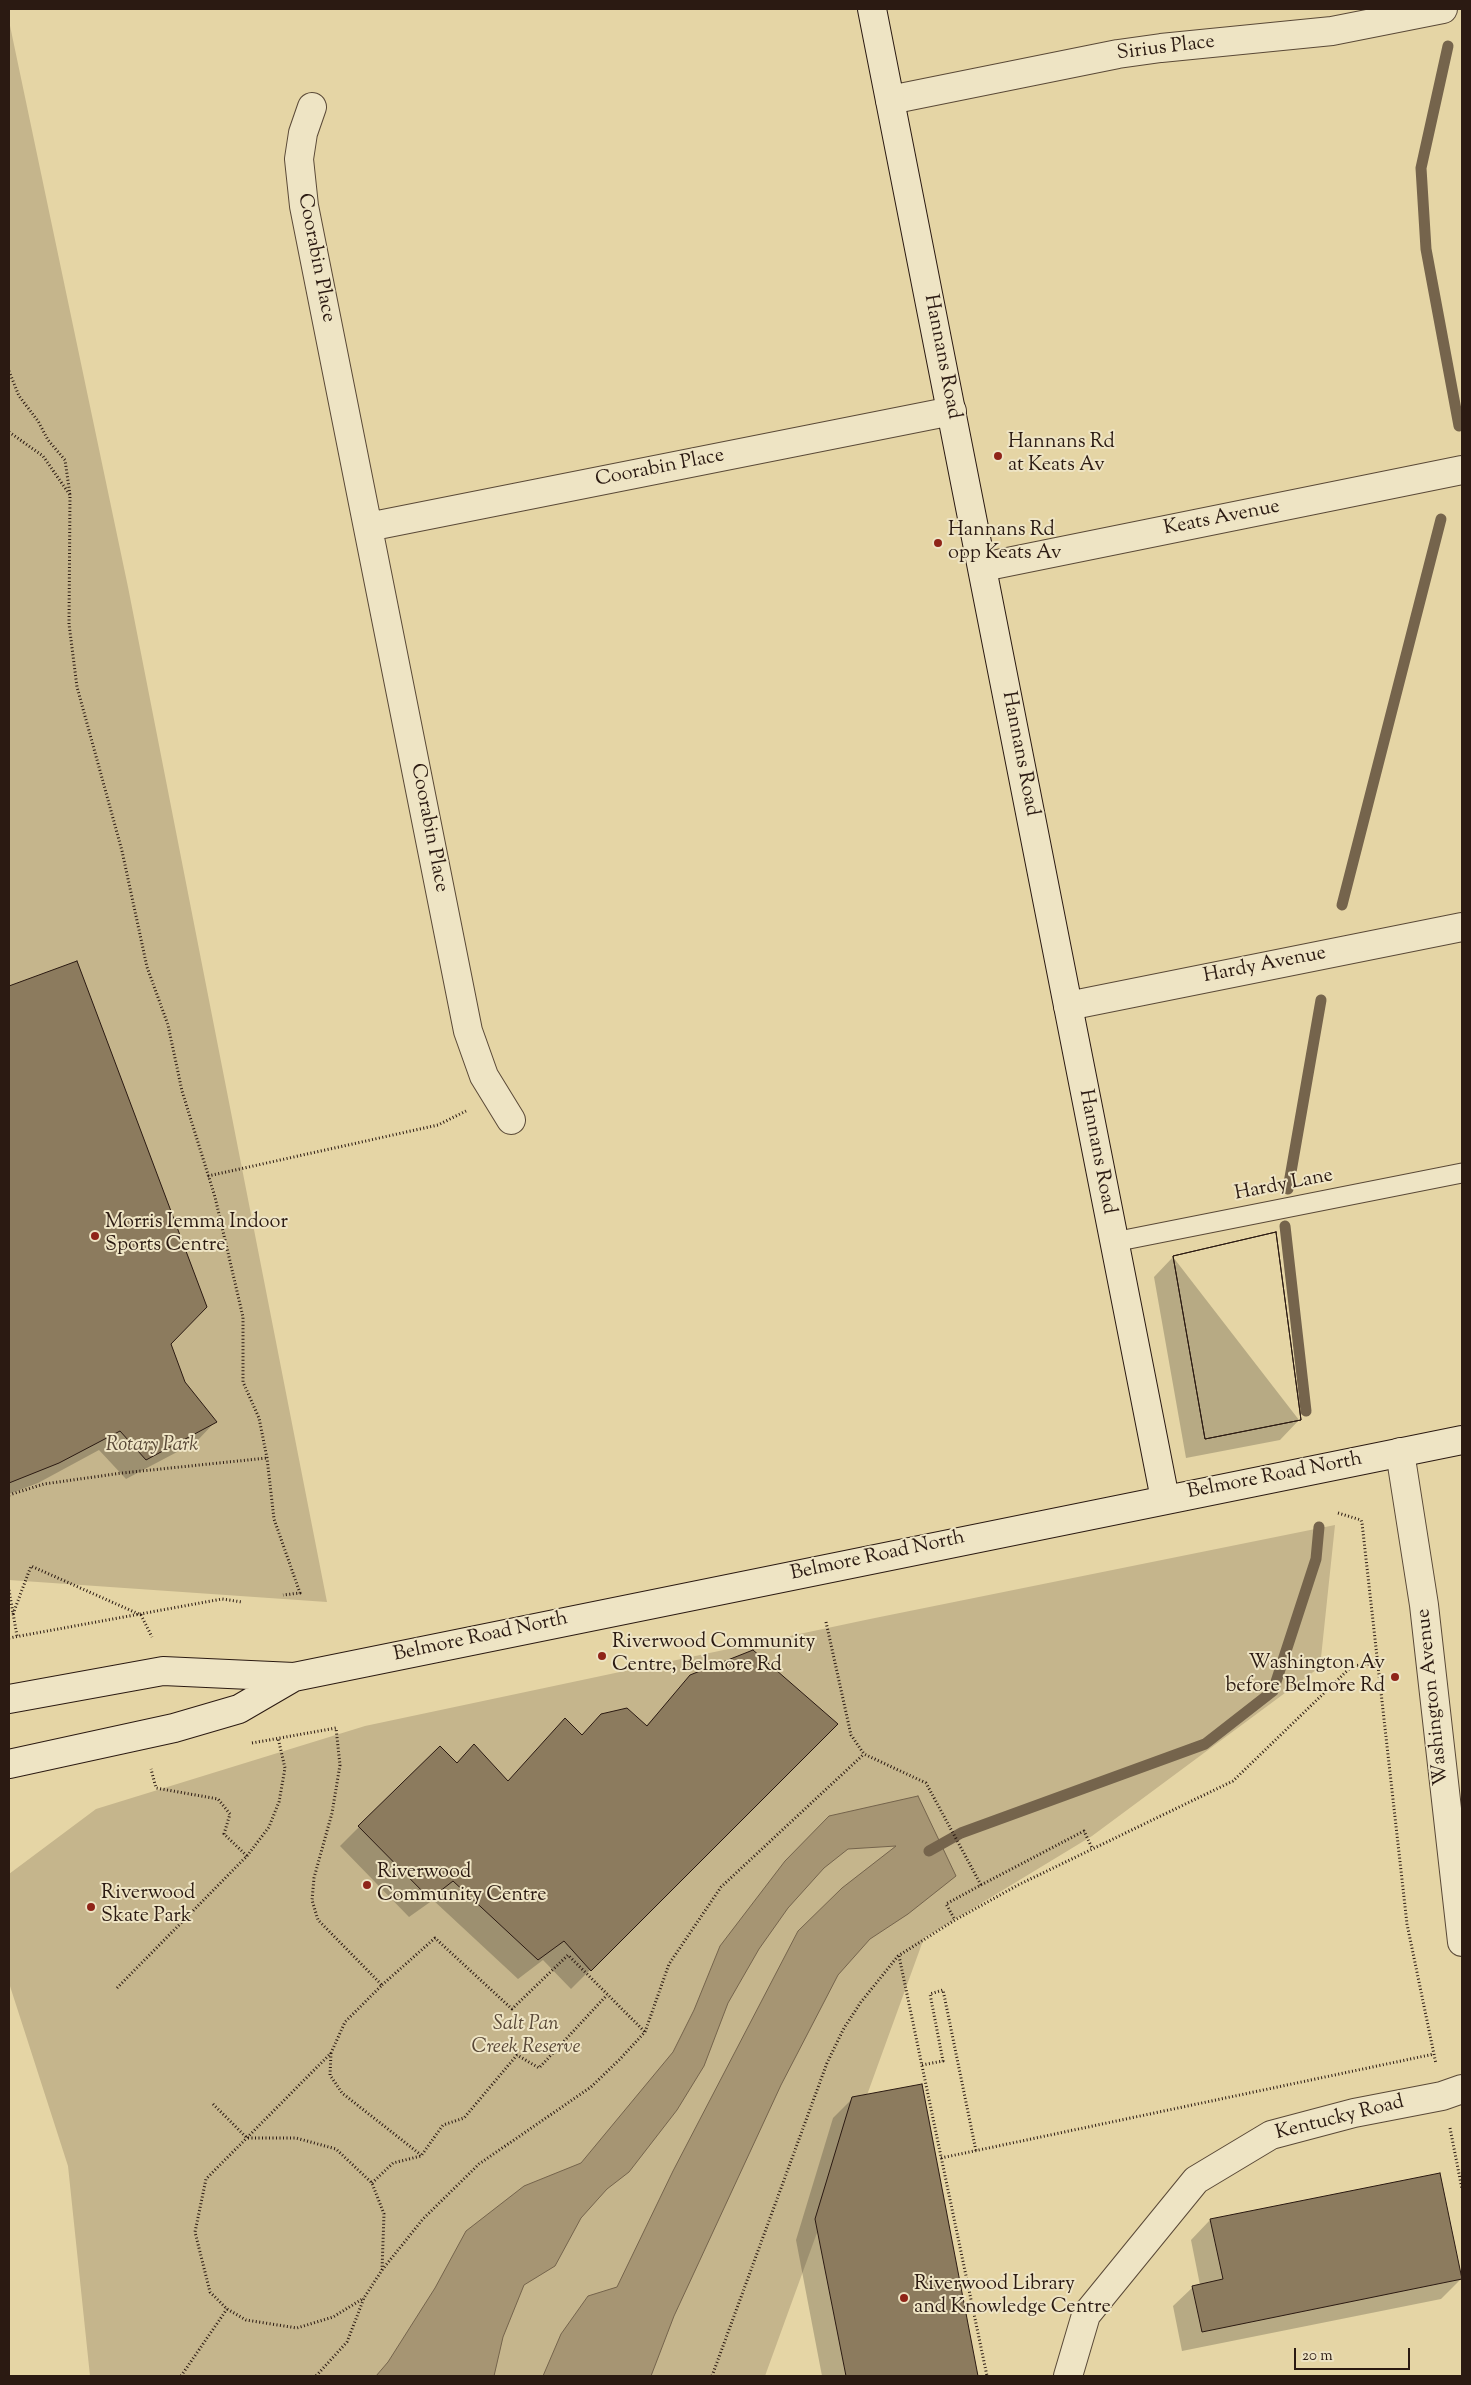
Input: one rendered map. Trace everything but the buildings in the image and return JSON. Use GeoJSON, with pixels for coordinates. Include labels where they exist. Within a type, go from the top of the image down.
{"type":"FeatureCollection","features":[{"type":"Feature","properties":{"kind":"street","name":"Hannans Road"},"geometry":{"type":"LineString","coordinates":[[872,9],[1165,1499]]}},
{"type":"Feature","properties":{"kind":"street","name":"Sirius Place"},"geometry":{"type":"LineString","coordinates":[[890,100],[1118,54],[1324,32],[1443,9]]}},
{"type":"Feature","properties":{"kind":"street","name":"Coorabin Place"},"geometry":{"type":"LineString","coordinates":[[312,107],[303,133],[299,159],[300,183],[468,1031],[484,1076],[511,1120]]}},
{"type":"Feature","properties":{"kind":"street","name":"Coorabin Place"},"geometry":{"type":"LineString","coordinates":[[368,527],[952,411]]}},
{"type":"Feature","properties":{"kind":"street","name":"Keats Avenue"},"geometry":{"type":"LineString","coordinates":[[983,567],[1462,470]]}},
{"type":"Feature","properties":{"kind":"street","name":"Hardy Avenue"},"geometry":{"type":"LineString","coordinates":[[1068,1006],[1462,927]]}},
{"type":"Feature","properties":{"kind":"street","name":"Belmore Road North"},"geometry":{"type":"LineString","coordinates":[[9,1699],[163,1671],[294,1677],[1462,1440]]}},
{"type":"Feature","properties":{"kind":"street","name":"Washington Avenue"},"geometry":{"type":"LineString","coordinates":[[1400,1452],[1424,1605],[1462,1933]]}},
{"type":"Feature","properties":{"kind":"street","name":"Belmore Road North"},"geometry":{"type":"LineString","coordinates":[[9,1764],[174,1728],[239,1709],[294,1677]]}},
{"type":"Feature","properties":{"kind":"street","name":"Kentucky Road"},"geometry":{"type":"LineString","coordinates":[[1068,2376],[1086,2315],[1196,2180],[1271,2135],[1354,2113],[1452,2092]]}},
{"type":"Feature","properties":{"kind":"lane","name":"Hardy Lane"},"geometry":{"type":"LineString","coordinates":[[1114,1242],[1462,1173]]}},
{"type":"Feature","properties":{"kind":"path"},"geometry":{"type":"LineString","coordinates":[[9,370],[19,396],[38,421],[48,440],[65,460],[70,495],[69,624],[77,687],[122,851],[147,967],[168,1025],[182,1091],[208,1176],[243,1317],[243,1382],[259,1418],[274,1519],[300,1593],[284,1595]]}},
{"type":"Feature","properties":{"kind":"path"},"geometry":{"type":"LineString","coordinates":[[9,432],[43,456],[70,495]]}},
{"type":"Feature","properties":{"kind":"path"},"geometry":{"type":"LineString","coordinates":[[208,1176],[438,1125],[463,1113],[493,1091]]}},
{"type":"Feature","properties":{"kind":"path"},"geometry":{"type":"LineString","coordinates":[[9,1495],[44,1484],[122,1473],[266,1458]]}},
{"type":"Feature","properties":{"kind":"path"},"geometry":{"type":"LineString","coordinates":[[1338,1513],[1362,1520],[1408,1924],[1434,2054],[1452,2092],[1462,2189]]}},
{"type":"Feature","properties":{"kind":"path"},"geometry":{"type":"LineString","coordinates":[[13,1614],[31,1566],[141,1615],[154,1641]]}},
{"type":"Feature","properties":{"kind":"path"},"geometry":{"type":"LineString","coordinates":[[9,1590],[17,1636]]}},
{"type":"Feature","properties":{"kind":"path"},"geometry":{"type":"LineString","coordinates":[[9,1638],[222,1599],[242,1602]]}},
{"type":"Feature","properties":{"kind":"path"},"geometry":{"type":"LineString","coordinates":[[826,1622],[852,1735],[864,1754],[926,1783],[981,1885]]}},
{"type":"Feature","properties":{"kind":"path"},"geometry":{"type":"LineString","coordinates":[[712,2376],[827,2063],[844,2028],[861,2002],[898,1956],[955,1920],[1018,1885],[1233,1781],[1352,1666],[1378,1663]]}},
{"type":"Feature","properties":{"kind":"path"},"geometry":{"type":"LineString","coordinates":[[118,1988],[248,1856],[269,1827],[279,1802],[285,1768],[278,1738],[336,1728],[340,1765],[332,1813],[314,1878],[312,1900],[318,1920],[382,1985]]}},
{"type":"Feature","properties":{"kind":"path"},"geometry":{"type":"LineString","coordinates":[[316,2376],[347,2342],[364,2298],[382,2270],[423,2219],[479,2164],[591,2087],[645,2032],[669,1964],[721,1887],[864,1754]]}},
{"type":"Feature","properties":{"kind":"path"},"geometry":{"type":"LineString","coordinates":[[149,1763],[156,1788],[218,1799],[230,1814],[224,1834],[248,1856]]}},
{"type":"Feature","properties":{"kind":"path"},"geometry":{"type":"LineString","coordinates":[[955,1920],[946,1904],[981,1885],[1084,1831],[1092,1848]]}},
{"type":"Feature","properties":{"kind":"path"},"geometry":{"type":"LineString","coordinates":[[364,2298],[333,2317],[298,2328],[246,2320],[227,2309],[210,2292],[195,2232],[206,2179],[331,2053],[345,2022],[382,1985],[435,1938],[512,2009],[568,1955],[645,2032]]}},
{"type":"Feature","properties":{"kind":"path"},"geometry":{"type":"LineString","coordinates":[[898,1956],[987,2376]]}},
{"type":"Feature","properties":{"kind":"path"},"geometry":{"type":"LineString","coordinates":[[922,2066],[943,2061],[930,1994],[943,1990],[976,2151]]}},
{"type":"Feature","properties":{"kind":"path"},"geometry":{"type":"LineString","coordinates":[[372,2183],[393,2163],[421,2156],[443,2124],[464,2118],[517,2055],[538,2068],[608,1995]]}},
{"type":"Feature","properties":{"kind":"path"},"geometry":{"type":"LineString","coordinates":[[331,2053],[330,2075],[342,2093],[421,2156]]}},
{"type":"Feature","properties":{"kind":"path"},"geometry":{"type":"LineString","coordinates":[[941,2158],[1434,2054]]}},
{"type":"Feature","properties":{"kind":"path"},"geometry":{"type":"LineString","coordinates":[[213,2104],[247,2138],[296,2138],[336,2149],[372,2183],[384,2214],[382,2270]]}},
{"type":"Feature","properties":{"kind":"path"},"geometry":{"type":"LineString","coordinates":[[181,2376],[227,2309]]}},
{"type":"Feature","properties":{"kind":"green space","name":"Rotary Park"},"geometry":{"type":"Polygon","coordinates":[[[9,21],[128,587],[327,1602],[9,1580],[9,21]]]}},
{"type":"Feature","properties":{"kind":"green space","name":"Salt Pan Creek Reserve"},"geometry":{"type":"Polygon","coordinates":[[[1335,1525],[1320,1667],[1092,1836],[924,1938],[765,2376],[90,2376],[68,2166],[9,1983],[9,1874],[96,1809],[365,1726],[870,1619],[1335,1525]]]}},
{"type":"Feature","properties":{"kind":"shaded area"},"geometry":{"type":"Polygon","coordinates":[[[918,1796],[956,1876],[908,1914],[870,1939],[838,1975],[781,2085],[674,2316],[651,2376],[543,2376],[561,2334],[588,2296],[617,2287],[673,2171],[798,1931],[842,1888],[896,1846],[848,1849],[824,1868],[788,1908],[759,1949],[728,2003],[704,2066],[677,2110],[629,2172],[607,2189],[581,2218],[555,2266],[524,2285],[503,2337],[494,2376],[376,2376],[388,2362],[435,2288],[466,2231],[524,2186],[581,2163],[673,2052],[694,2010],[720,1946],[785,1861],[829,1816],[918,1796]]]}},
{"type":"Feature","properties":{"kind":"waterway"},"geometry":{"type":"LineString","coordinates":[[1448,46],[1421,168],[1426,249],[1459,426]]}},
{"type":"Feature","properties":{"kind":"waterway"},"geometry":{"type":"LineString","coordinates":[[1342,905],[1441,519]]}},
{"type":"Feature","properties":{"kind":"waterway"},"geometry":{"type":"LineString","coordinates":[[1288,1189],[1321,1000]]}},
{"type":"Feature","properties":{"kind":"waterway"},"geometry":{"type":"LineString","coordinates":[[1285,1226],[1306,1411]]}},
{"type":"Feature","properties":{"kind":"waterway"},"geometry":{"type":"LineString","coordinates":[[929,1851],[961,1833],[1205,1744],[1273,1691],[1316,1559],[1319,1527]]}},
{"type":"Feature","properties":{"kind":"place","name":"Hannans Rd at Keats Av"},"geometry":{"type":"Point","coordinates":[998,456]}},
{"type":"Feature","properties":{"kind":"place","name":"Hannans Rd opp Keats Av"},"geometry":{"type":"Point","coordinates":[938,543]}},
{"type":"Feature","properties":{"kind":"place","name":"Morris Iemma Indoor Sports Centre"},"geometry":{"type":"Point","coordinates":[95,1236]}},
{"type":"Feature","properties":{"kind":"place","name":"Riverwood Community Centre, Belmore Rd"},"geometry":{"type":"Point","coordinates":[602,1656]}},
{"type":"Feature","properties":{"kind":"place","name":"Washington Av before Belmore Rd"},"geometry":{"type":"Point","coordinates":[1395,1677]}},
{"type":"Feature","properties":{"kind":"place","name":"Riverwood Community Centre"},"geometry":{"type":"Point","coordinates":[367,1885]}},
{"type":"Feature","properties":{"kind":"place","name":"Riverwood Skate Park"},"geometry":{"type":"Point","coordinates":[91,1907]}},
{"type":"Feature","properties":{"kind":"place","name":"Riverwood Library and Knowledge Centre"},"geometry":{"type":"Point","coordinates":[904,2298]}}]}
